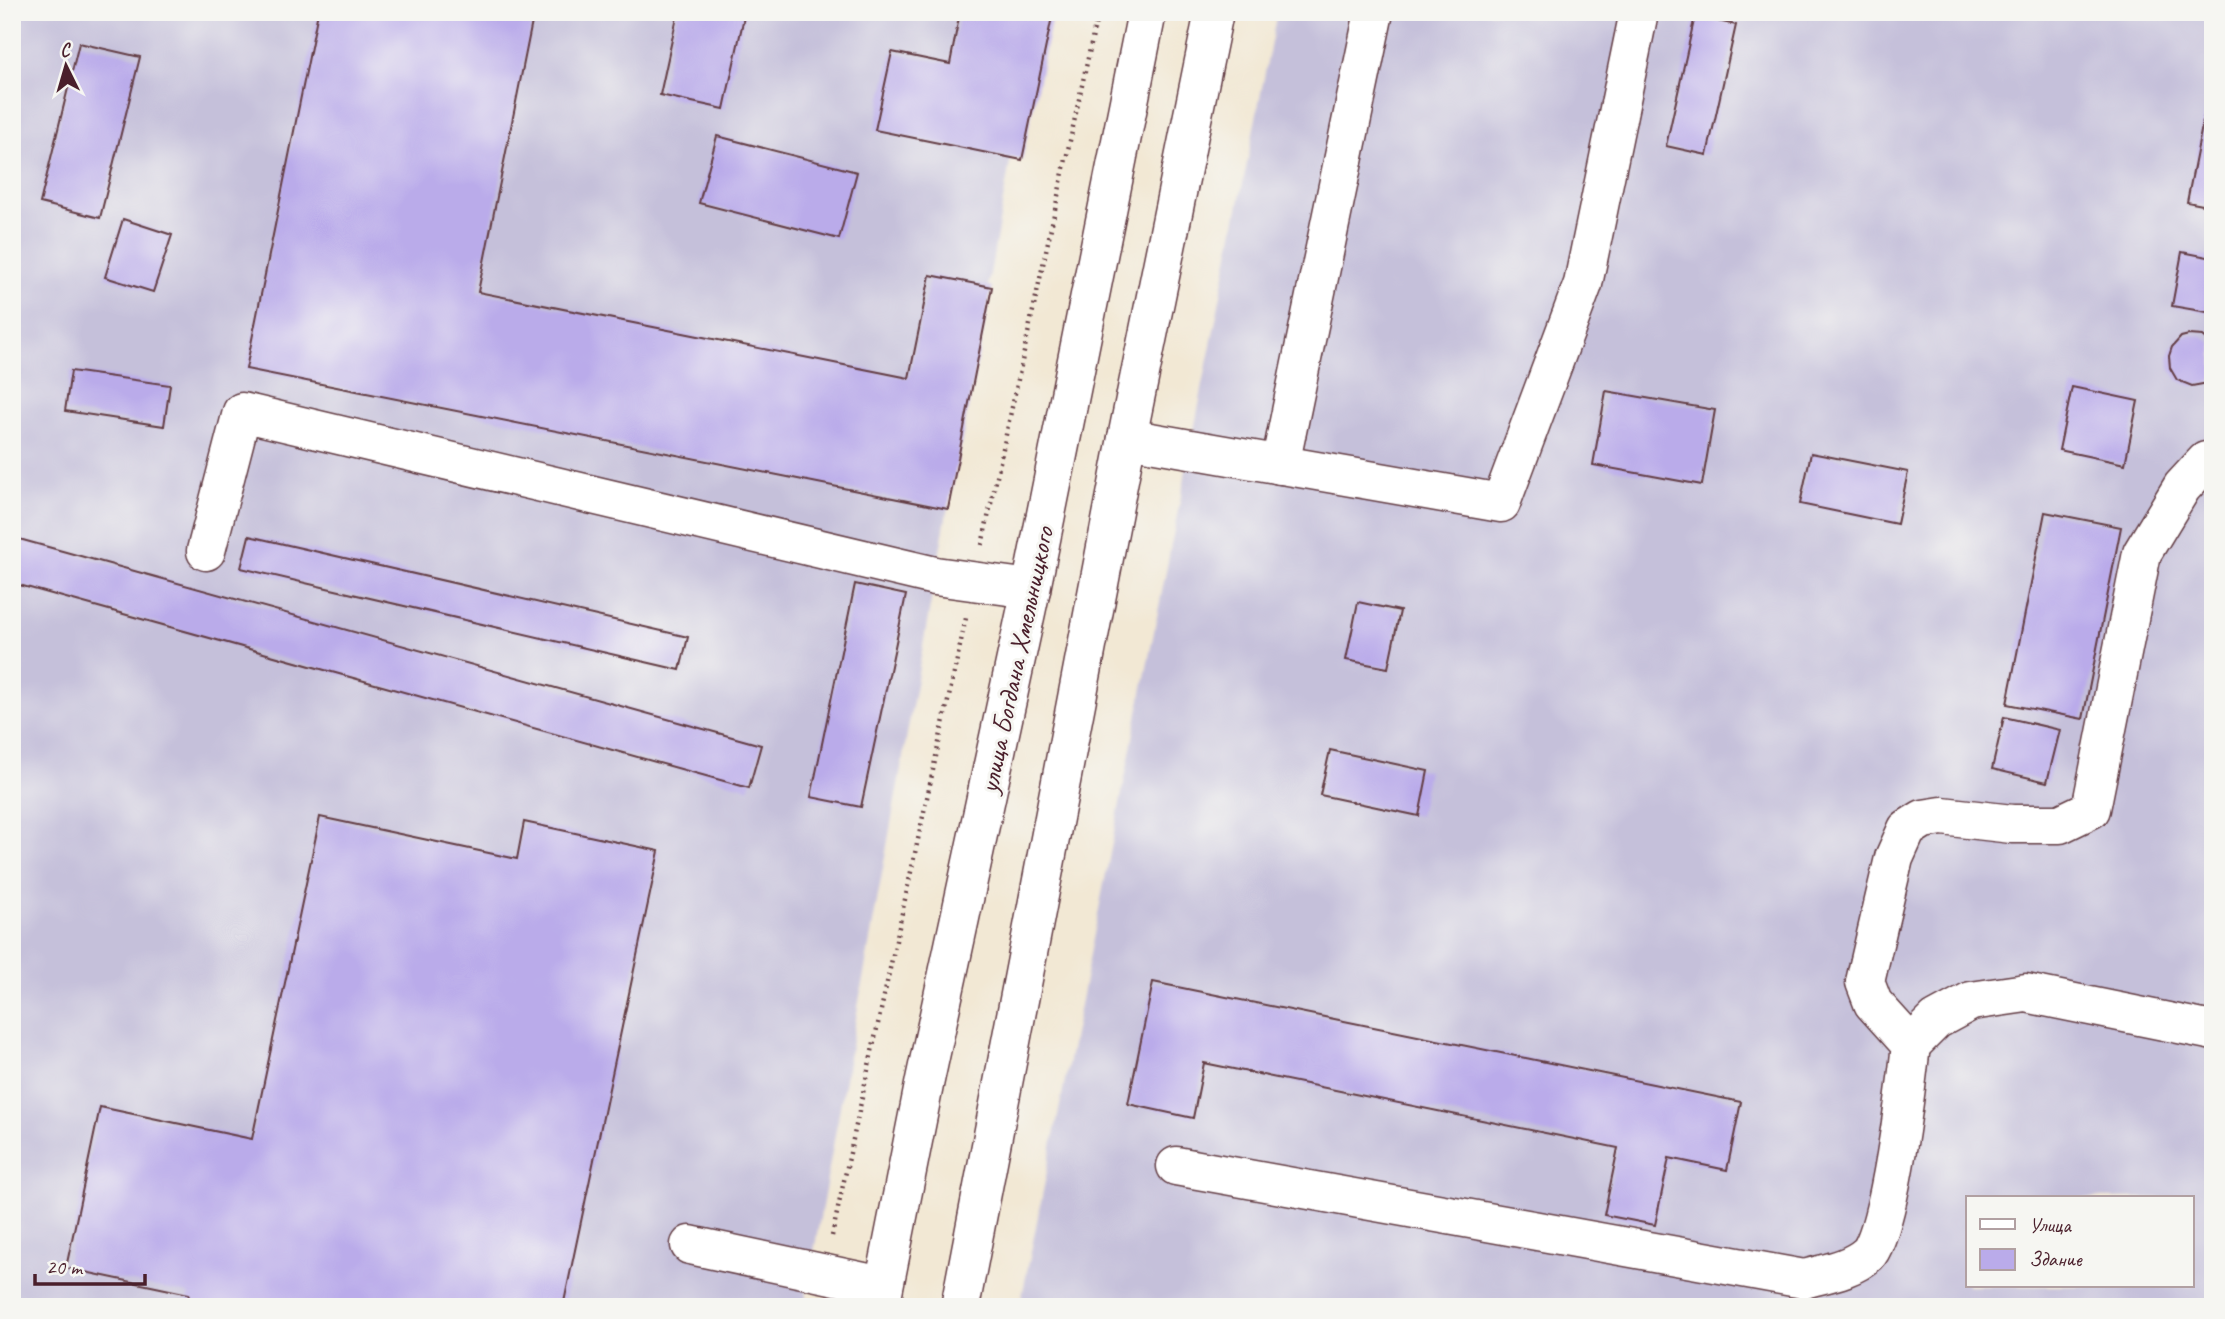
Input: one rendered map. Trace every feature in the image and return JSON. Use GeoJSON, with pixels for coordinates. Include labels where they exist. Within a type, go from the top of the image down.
{"type":"FeatureCollection","features":[{"type":"Feature","properties":{"kind":"main road","name":"улица Богдана Хмельницкого"},"geometry":{"type":"LineString","coordinates":[[881,1296],[1031,589],[1147,12]]}},
{"type":"Feature","properties":{"kind":"main road"},"geometry":{"type":"LineString","coordinates":[[960,1307],[1127,438],[1214,12]]}},
{"type":"Feature","properties":{"kind":"main road"},"geometry":{"type":"LineString","coordinates":[[1280,465],[1374,12]]}},
{"type":"Feature","properties":{"kind":"main road"},"geometry":{"type":"LineString","coordinates":[[1127,438],[1502,503],[1583,284],[1639,12]]}},
{"type":"Feature","properties":{"kind":"main road"},"geometry":{"type":"LineString","coordinates":[[206,551],[242,412],[921,573],[1031,589]]}},
{"type":"Feature","properties":{"kind":"main road"},"geometry":{"type":"LineString","coordinates":[[1910,1045],[1873,1003],[1865,982],[1891,870],[1907,829],[1923,819],[1942,816],[2012,824],[2060,824],[2091,809],[2142,553],[2182,487],[2206,461],[2213,460]]}},
{"type":"Feature","properties":{"kind":"main road"},"geometry":{"type":"LineString","coordinates":[[1176,1166],[1804,1279],[1843,1269],[1869,1253],[1882,1225],[1905,1091],[1910,1045],[1936,1020],[1970,1001],[2026,993],[2213,1031]]}},
{"type":"Feature","properties":{"kind":"main road"},"geometry":{"type":"LineString","coordinates":[[690,1245],[824,1274],[881,1296]]}},
{"type":"Feature","properties":{"kind":"path"},"geometry":{"type":"LineString","coordinates":[[824,1274],[1098,12]]}},
{"type":"Feature","properties":{"kind":"shaded area"},"geometry":{"type":"Polygon","coordinates":[[[12,12],[1037,12],[804,1307],[12,1307],[12,12]]]}},
{"type":"Feature","properties":{"kind":"shaded area"},"geometry":{"type":"Polygon","coordinates":[[[1277,12],[2213,12],[2213,1307],[1020,1307],[1277,12]]]}},
{"type":"Feature","properties":{"kind":"building"},"geometry":{"type":"Polygon","coordinates":[[[318,12],[534,12],[478,292],[909,378],[930,275],[992,287],[948,509],[246,369],[318,12]]]}},
{"type":"Feature","properties":{"kind":"building"},"geometry":{"type":"Polygon","coordinates":[[[678,12],[745,12],[724,109],[660,95],[678,12]]]}},
{"type":"Feature","properties":{"kind":"building"},"geometry":{"type":"Polygon","coordinates":[[[960,12],[1053,12],[1022,160],[875,130],[892,52],[950,64],[960,12]]]}},
{"type":"Feature","properties":{"kind":"building"},"geometry":{"type":"Polygon","coordinates":[[[1695,16],[1736,25],[1707,155],[1666,146],[1695,16]]]}},
{"type":"Feature","properties":{"kind":"building"},"geometry":{"type":"Polygon","coordinates":[[[79,43],[140,57],[100,218],[40,203],[79,43]]]}},
{"type":"Feature","properties":{"kind":"building"},"geometry":{"type":"Polygon","coordinates":[[[2206,106],[2213,108],[2213,207],[2187,202],[2206,106]]]}},
{"type":"Feature","properties":{"kind":"building"},"geometry":{"type":"Polygon","coordinates":[[[717,136],[857,172],[839,239],[699,203],[717,136]]]}},
{"type":"Feature","properties":{"kind":"building"},"geometry":{"type":"Polygon","coordinates":[[[123,219],[172,235],[153,292],[105,277],[123,219]]]}},
{"type":"Feature","properties":{"kind":"building"},"geometry":{"type":"Polygon","coordinates":[[[2182,252],[2213,258],[2213,313],[2172,306],[2182,252]]]}},
{"type":"Feature","properties":{"kind":"building"},"geometry":{"type":"Polygon","coordinates":[[[2203,336],[2213,344],[2213,378],[2208,383],[2192,386],[2177,380],[2170,368],[2169,356],[2172,347],[2181,337],[2203,336]]]}},
{"type":"Feature","properties":{"kind":"building"},"geometry":{"type":"Polygon","coordinates":[[[71,371],[170,385],[164,426],[65,411],[71,371]]]}},
{"type":"Feature","properties":{"kind":"building"},"geometry":{"type":"Polygon","coordinates":[[[2072,387],[2138,401],[2125,464],[2059,450],[2072,387]]]}},
{"type":"Feature","properties":{"kind":"building"},"geometry":{"type":"Polygon","coordinates":[[[1606,391],[1715,410],[1702,485],[1593,465],[1606,391]]]}},
{"type":"Feature","properties":{"kind":"building"},"geometry":{"type":"Polygon","coordinates":[[[1811,453],[1908,472],[1897,524],[1800,504],[1811,453]]]}},
{"type":"Feature","properties":{"kind":"building"},"geometry":{"type":"Polygon","coordinates":[[[2045,512],[2121,527],[2083,719],[2007,704],[2045,512]]]}},
{"type":"Feature","properties":{"kind":"building"},"geometry":{"type":"Polygon","coordinates":[[[249,536],[688,637],[680,670],[241,568],[249,536]]]}},
{"type":"Feature","properties":{"kind":"building"},"geometry":{"type":"Polygon","coordinates":[[[12,537],[761,745],[749,788],[12,583],[12,537]]]}},
{"type":"Feature","properties":{"kind":"building"},"geometry":{"type":"Polygon","coordinates":[[[855,584],[906,595],[861,807],[811,797],[855,584]]]}},
{"type":"Feature","properties":{"kind":"building"},"geometry":{"type":"Polygon","coordinates":[[[1358,602],[1400,611],[1388,668],[1346,660],[1358,602]]]}},
{"type":"Feature","properties":{"kind":"building"},"geometry":{"type":"Polygon","coordinates":[[[2004,717],[2060,730],[2047,782],[1992,769],[2004,717]]]}},
{"type":"Feature","properties":{"kind":"building"},"geometry":{"type":"Polygon","coordinates":[[[1330,750],[1428,771],[1419,816],[1320,795],[1330,750]]]}},
{"type":"Feature","properties":{"kind":"building"},"geometry":{"type":"Polygon","coordinates":[[[320,817],[517,859],[524,822],[659,851],[563,1307],[186,1307],[189,1294],[66,1268],[100,1107],[252,1139],[320,817]]]}},
{"type":"Feature","properties":{"kind":"building"},"geometry":{"type":"Polygon","coordinates":[[[1153,982],[1741,1102],[1727,1170],[1669,1158],[1655,1225],[1604,1215],[1618,1148],[1204,1063],[1193,1118],[1128,1104],[1153,982]]]}}]}
